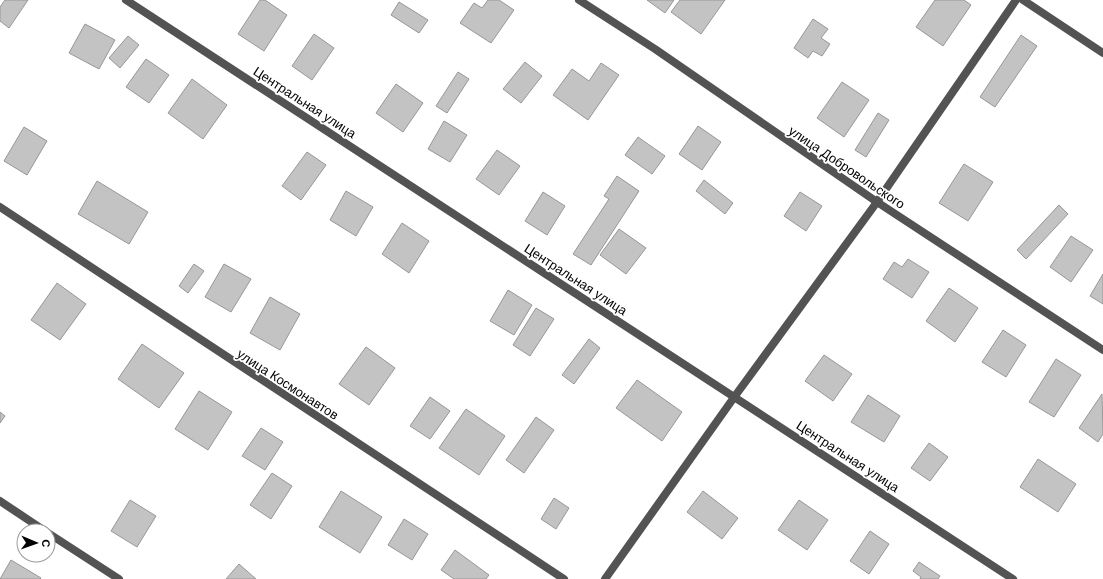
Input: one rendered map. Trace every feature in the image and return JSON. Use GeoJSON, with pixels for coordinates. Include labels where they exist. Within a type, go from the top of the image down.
{"type":"FeatureCollection","features":[{"type":"Feature","properties":{"kind":"street","name":"Центральная улица"},"geometry":{"type":"LineString","coordinates":[[126,0],[735,396],[1013,579]]}},
{"type":"Feature","properties":{"kind":"street","name":"улица Добровольского"},"geometry":{"type":"LineString","coordinates":[[579,0],[655,49],[877,202],[1103,350]]}},
{"type":"Feature","properties":{"kind":"street"},"geometry":{"type":"LineString","coordinates":[[605,579],[735,396],[877,202],[1016,0]]}},
{"type":"Feature","properties":{"kind":"street"},"geometry":{"type":"LineString","coordinates":[[1023,0],[1103,53]]}},
{"type":"Feature","properties":{"kind":"street","name":"улица Космонавтов"},"geometry":{"type":"LineString","coordinates":[[0,207],[564,579]]}},
{"type":"Feature","properties":{"kind":"street"},"geometry":{"type":"LineString","coordinates":[[0,502],[33,523]]}},
{"type":"Feature","properties":{"kind":"street"},"geometry":{"type":"LineString","coordinates":[[56,538],[119,579]]}},
{"type":"Feature","properties":{"kind":"building"},"geometry":{"type":"Polygon","coordinates":[[[5,0],[28,0],[9,28],[0,21],[0,7],[5,0]]]}},
{"type":"Feature","properties":{"kind":"building"},"geometry":{"type":"Polygon","coordinates":[[[260,0],[265,0],[287,15],[264,51],[238,34],[260,0]]]}},
{"type":"Feature","properties":{"kind":"building"},"geometry":{"type":"Polygon","coordinates":[[[488,0],[499,0],[514,10],[491,43],[460,23],[474,3],[482,8],[488,0]]]}},
{"type":"Feature","properties":{"kind":"building"},"geometry":{"type":"Polygon","coordinates":[[[647,0],[674,0],[665,13],[647,0]]]}},
{"type":"Feature","properties":{"kind":"building"},"geometry":{"type":"Polygon","coordinates":[[[680,0],[725,0],[701,34],[671,12],[680,0]]]}},
{"type":"Feature","properties":{"kind":"building"},"geometry":{"type":"Polygon","coordinates":[[[935,0],[964,0],[971,5],[943,46],[916,27],[935,0]]]}},
{"type":"Feature","properties":{"kind":"building"},"geometry":{"type":"Polygon","coordinates":[[[399,2],[428,20],[419,33],[391,15],[399,2]]]}},
{"type":"Feature","properties":{"kind":"building"},"geometry":{"type":"Polygon","coordinates":[[[813,19],[828,29],[821,38],[830,44],[822,56],[813,51],[808,58],[794,48],[813,19]]]}},
{"type":"Feature","properties":{"kind":"building"},"geometry":{"type":"Polygon","coordinates":[[[85,24],[115,40],[99,69],[69,53],[85,24]]]}},
{"type":"Feature","properties":{"kind":"building"},"geometry":{"type":"Polygon","coordinates":[[[314,34],[334,48],[312,80],[292,66],[314,34]]]}},
{"type":"Feature","properties":{"kind":"building"},"geometry":{"type":"Polygon","coordinates":[[[1021,35],[1037,46],[995,107],[980,97],[1021,35]]]}},
{"type":"Feature","properties":{"kind":"building"},"geometry":{"type":"Polygon","coordinates":[[[128,36],[139,45],[120,68],[109,58],[128,36]]]}},
{"type":"Feature","properties":{"kind":"building"},"geometry":{"type":"Polygon","coordinates":[[[146,59],[169,75],[149,103],[126,87],[146,59]]]}},
{"type":"Feature","properties":{"kind":"building"},"geometry":{"type":"Polygon","coordinates":[[[525,62],[542,76],[521,103],[503,89],[525,62]]]}},
{"type":"Feature","properties":{"kind":"building"},"geometry":{"type":"Polygon","coordinates":[[[601,63],[619,75],[588,120],[553,95],[572,69],[589,81],[601,63]]]}},
{"type":"Feature","properties":{"kind":"building"},"geometry":{"type":"Polygon","coordinates":[[[458,72],[469,79],[447,113],[436,106],[458,72]]]}},
{"type":"Feature","properties":{"kind":"building"},"geometry":{"type":"Polygon","coordinates":[[[192,79],[227,105],[203,139],[168,113],[192,79]]]}},
{"type":"Feature","properties":{"kind":"building"},"geometry":{"type":"Polygon","coordinates":[[[842,82],[869,100],[844,137],[817,118],[842,82]]]}},
{"type":"Feature","properties":{"kind":"building"},"geometry":{"type":"Polygon","coordinates":[[[396,84],[423,103],[403,132],[376,113],[396,84]]]}},
{"type":"Feature","properties":{"kind":"building"},"geometry":{"type":"Polygon","coordinates":[[[878,113],[889,120],[866,157],[855,150],[878,113]]]}},
{"type":"Feature","properties":{"kind":"building"},"geometry":{"type":"Polygon","coordinates":[[[444,121],[467,135],[450,162],[428,149],[444,121]]]}},
{"type":"Feature","properties":{"kind":"building"},"geometry":{"type":"Polygon","coordinates":[[[698,126],[721,142],[702,170],[679,154],[698,126]]]}},
{"type":"Feature","properties":{"kind":"building"},"geometry":{"type":"Polygon","coordinates":[[[24,127],[47,141],[27,175],[4,161],[24,127]]]}},
{"type":"Feature","properties":{"kind":"building"},"geometry":{"type":"Polygon","coordinates":[[[638,137],[665,156],[652,174],[625,155],[638,137]]]}},
{"type":"Feature","properties":{"kind":"building"},"geometry":{"type":"Polygon","coordinates":[[[497,150],[520,166],[499,195],[476,179],[497,150]]]}},
{"type":"Feature","properties":{"kind":"building"},"geometry":{"type":"Polygon","coordinates":[[[307,152],[326,165],[301,200],[282,186],[307,152]]]}},
{"type":"Feature","properties":{"kind":"building"},"geometry":{"type":"Polygon","coordinates":[[[964,164],[993,182],[968,221],[939,203],[964,164]]]}},
{"type":"Feature","properties":{"kind":"building"},"geometry":{"type":"Polygon","coordinates":[[[617,176],[639,191],[591,265],[573,254],[609,199],[604,196],[617,176]]]}},
{"type":"Feature","properties":{"kind":"building"},"geometry":{"type":"Polygon","coordinates":[[[704,180],[733,203],[725,214],[696,191],[704,180]]]}},
{"type":"Feature","properties":{"kind":"building"},"geometry":{"type":"Polygon","coordinates":[[[97,181],[148,212],[129,244],[78,214],[97,181]]]}},
{"type":"Feature","properties":{"kind":"building"},"geometry":{"type":"Polygon","coordinates":[[[346,191],[373,207],[356,236],[330,220],[346,191]]]}},
{"type":"Feature","properties":{"kind":"building"},"geometry":{"type":"Polygon","coordinates":[[[543,192],[565,206],[547,235],[525,221],[543,192]]]}},
{"type":"Feature","properties":{"kind":"building"},"geometry":{"type":"Polygon","coordinates":[[[800,192],[822,206],[806,231],[784,216],[800,192]]]}},
{"type":"Feature","properties":{"kind":"building"},"geometry":{"type":"Polygon","coordinates":[[[1059,205],[1068,214],[1026,259],[1017,250],[1059,205]]]}},
{"type":"Feature","properties":{"kind":"building"},"geometry":{"type":"Polygon","coordinates":[[[402,223],[429,241],[409,273],[382,254],[402,223]]]}},
{"type":"Feature","properties":{"kind":"building"},"geometry":{"type":"Polygon","coordinates":[[[619,229],[646,248],[626,274],[600,255],[619,229]]]}},
{"type":"Feature","properties":{"kind":"building"},"geometry":{"type":"Polygon","coordinates":[[[1071,236],[1093,250],[1071,282],[1050,267],[1071,236]]]}},
{"type":"Feature","properties":{"kind":"building"},"geometry":{"type":"Polygon","coordinates":[[[908,259],[929,272],[912,298],[883,279],[894,262],[902,267],[908,259]]]}},
{"type":"Feature","properties":{"kind":"building"},"geometry":{"type":"Polygon","coordinates":[[[194,264],[204,271],[188,293],[179,286],[194,264]]]}},
{"type":"Feature","properties":{"kind":"building"},"geometry":{"type":"Polygon","coordinates":[[[224,264],[251,279],[231,312],[205,297],[224,264]]]}},
{"type":"Feature","properties":{"kind":"building"},"geometry":{"type":"Polygon","coordinates":[[[1103,274],[1103,304],[1090,296],[1103,274]]]}},
{"type":"Feature","properties":{"kind":"building"},"geometry":{"type":"Polygon","coordinates":[[[57,283],[86,304],[60,340],[31,320],[57,283]]]}},
{"type":"Feature","properties":{"kind":"building"},"geometry":{"type":"Polygon","coordinates":[[[949,288],[978,308],[955,342],[926,321],[949,288]]]}},
{"type":"Feature","properties":{"kind":"building"},"geometry":{"type":"Polygon","coordinates":[[[508,290],[532,305],[514,335],[490,321],[508,290]]]}},
{"type":"Feature","properties":{"kind":"building"},"geometry":{"type":"Polygon","coordinates":[[[270,297],[300,314],[280,350],[250,333],[270,297]]]}},
{"type":"Feature","properties":{"kind":"building"},"geometry":{"type":"Polygon","coordinates":[[[536,308],[554,319],[530,356],[513,345],[536,308]]]}},
{"type":"Feature","properties":{"kind":"building"},"geometry":{"type":"Polygon","coordinates":[[[1003,330],[1026,345],[1006,377],[982,362],[1003,330]]]}},
{"type":"Feature","properties":{"kind":"building"},"geometry":{"type":"Polygon","coordinates":[[[589,339],[600,348],[574,384],[562,375],[589,339]]]}},
{"type":"Feature","properties":{"kind":"building"},"geometry":{"type":"Polygon","coordinates":[[[142,344],[184,373],[159,408],[118,379],[142,344]]]}},
{"type":"Feature","properties":{"kind":"building"},"geometry":{"type":"Polygon","coordinates":[[[366,347],[395,368],[369,405],[339,384],[366,347]]]}},
{"type":"Feature","properties":{"kind":"building"},"geometry":{"type":"Polygon","coordinates":[[[824,355],[852,374],[833,401],[805,381],[824,355]]]}},
{"type":"Feature","properties":{"kind":"building"},"geometry":{"type":"Polygon","coordinates":[[[1056,359],[1081,375],[1054,417],[1029,402],[1056,359]]]}},
{"type":"Feature","properties":{"kind":"building"},"geometry":{"type":"Polygon","coordinates":[[[637,380],[682,412],[662,441],[616,408],[637,380]]]}},
{"type":"Feature","properties":{"kind":"building"},"geometry":{"type":"Polygon","coordinates":[[[199,391],[232,412],[208,450],[175,429],[199,391]]]}},
{"type":"Feature","properties":{"kind":"building"},"geometry":{"type":"Polygon","coordinates":[[[1102,394],[1103,434],[1098,442],[1079,428],[1102,394]]]}},
{"type":"Feature","properties":{"kind":"building"},"geometry":{"type":"Polygon","coordinates":[[[868,395],[900,416],[884,442],[851,422],[868,395]]]}},
{"type":"Feature","properties":{"kind":"building"},"geometry":{"type":"Polygon","coordinates":[[[430,397],[450,411],[430,439],[410,426],[430,397]]]}},
{"type":"Feature","properties":{"kind":"building"},"geometry":{"type":"Polygon","coordinates":[[[466,409],[505,436],[479,475],[439,448],[466,409]]]}},
{"type":"Feature","properties":{"kind":"building"},"geometry":{"type":"Polygon","coordinates":[[[0,412],[5,416],[0,423],[0,412]]]}},
{"type":"Feature","properties":{"kind":"building"},"geometry":{"type":"Polygon","coordinates":[[[536,417],[554,430],[524,473],[506,460],[536,417]]]}},
{"type":"Feature","properties":{"kind":"building"},"geometry":{"type":"Polygon","coordinates":[[[261,428],[283,442],[265,470],[242,456],[261,428]]]}},
{"type":"Feature","properties":{"kind":"building"},"geometry":{"type":"Polygon","coordinates":[[[929,443],[948,457],[930,481],[911,468],[929,443]]]}},
{"type":"Feature","properties":{"kind":"building"},"geometry":{"type":"Polygon","coordinates":[[[1038,459],[1076,484],[1058,512],[1020,487],[1038,459]]]}},
{"type":"Feature","properties":{"kind":"building"},"geometry":{"type":"Polygon","coordinates":[[[272,473],[292,486],[271,519],[250,505],[272,473]]]}},
{"type":"Feature","properties":{"kind":"building"},"geometry":{"type":"Polygon","coordinates":[[[341,491],[382,517],[360,553],[319,527],[341,491]]]}},
{"type":"Feature","properties":{"kind":"building"},"geometry":{"type":"Polygon","coordinates":[[[703,491],[738,518],[722,539],[687,512],[703,491]]]}},
{"type":"Feature","properties":{"kind":"building"},"geometry":{"type":"Polygon","coordinates":[[[554,498],[569,508],[556,529],[541,519],[554,498]]]}},
{"type":"Feature","properties":{"kind":"building"},"geometry":{"type":"Polygon","coordinates":[[[130,500],[156,516],[137,547],[111,531],[130,500]]]}},
{"type":"Feature","properties":{"kind":"building"},"geometry":{"type":"Polygon","coordinates":[[[799,500],[828,520],[807,550],[778,530],[799,500]]]}},
{"type":"Feature","properties":{"kind":"building"},"geometry":{"type":"Polygon","coordinates":[[[404,519],[428,534],[412,560],[388,545],[404,519]]]}},
{"type":"Feature","properties":{"kind":"building"},"geometry":{"type":"Polygon","coordinates":[[[870,531],[889,544],[869,574],[850,561],[870,531]]]}},
{"type":"Feature","properties":{"kind":"building"},"geometry":{"type":"Polygon","coordinates":[[[455,550],[489,575],[486,579],[454,579],[441,570],[455,550]]]}},
{"type":"Feature","properties":{"kind":"building"},"geometry":{"type":"Polygon","coordinates":[[[11,560],[41,578],[40,579],[0,579],[11,560]]]}},
{"type":"Feature","properties":{"kind":"building"},"geometry":{"type":"Polygon","coordinates":[[[919,562],[940,576],[938,579],[920,579],[921,577],[913,571],[919,562]]]}},
{"type":"Feature","properties":{"kind":"building"},"geometry":{"type":"Polygon","coordinates":[[[239,564],[256,579],[226,579],[239,564]]]}}]}
